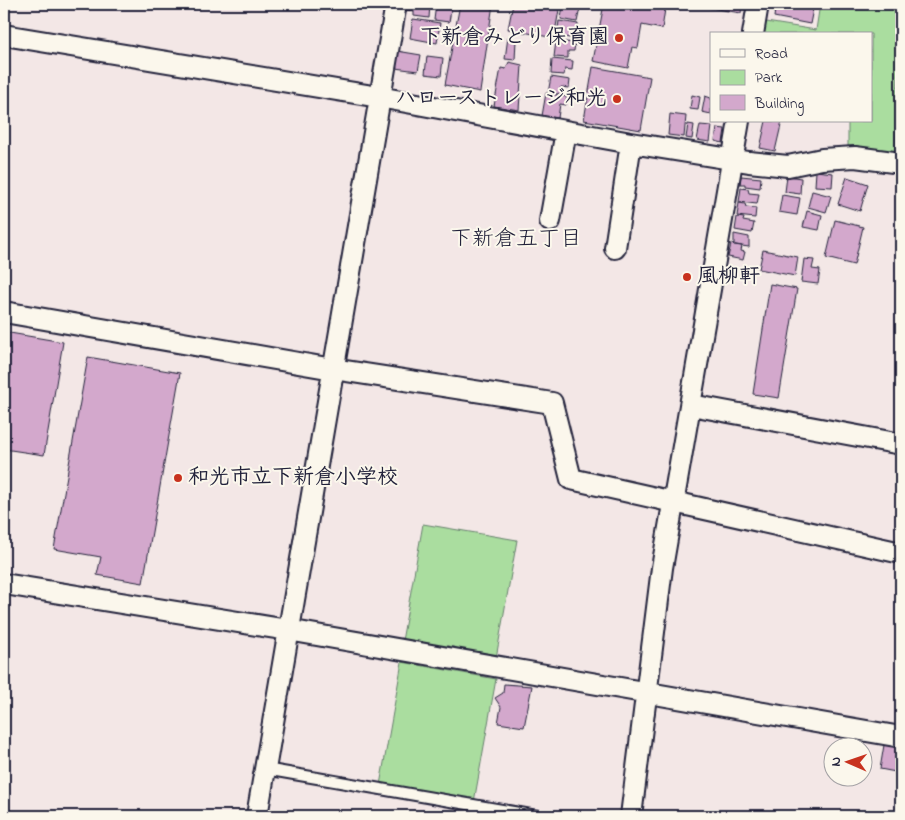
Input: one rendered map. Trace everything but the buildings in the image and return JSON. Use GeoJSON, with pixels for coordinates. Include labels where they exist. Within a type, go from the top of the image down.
{"type":"FeatureCollection","features":[{"type":"Feature","properties":{"kind":"street"},"geometry":{"type":"LineString","coordinates":[[257,816],[396,4]]}},
{"type":"Feature","properties":{"kind":"street"},"geometry":{"type":"LineString","coordinates":[[753,32],[758,4]]}},
{"type":"Feature","properties":{"kind":"street"},"geometry":{"type":"LineString","coordinates":[[4,35],[380,97],[631,143],[733,159],[788,166],[822,159],[855,157],[901,163]]}},
{"type":"Feature","properties":{"kind":"street"},"geometry":{"type":"LineString","coordinates":[[631,816],[662,568],[739,122]]}},
{"type":"Feature","properties":{"kind":"street"},"geometry":{"type":"LineString","coordinates":[[550,221],[566,131]]}},
{"type":"Feature","properties":{"kind":"street"},"geometry":{"type":"LineString","coordinates":[[615,248],[631,143]]}},
{"type":"Feature","properties":{"kind":"street"},"geometry":{"type":"LineString","coordinates":[[4,312],[333,369],[552,403],[571,479],[901,553]]}},
{"type":"Feature","properties":{"kind":"street"},"geometry":{"type":"LineString","coordinates":[[691,405],[901,444]]}},
{"type":"Feature","properties":{"kind":"street"},"geometry":{"type":"LineString","coordinates":[[4,584],[288,630],[901,737]]}},
{"type":"Feature","properties":{"kind":"lane"},"geometry":{"type":"LineString","coordinates":[[265,769],[537,816]]}},
{"type":"Feature","properties":{"kind":"green space"},"geometry":{"type":"Polygon","coordinates":[[[820,4],[901,4],[901,69],[898,70],[895,152],[848,148],[848,122],[872,122],[872,32],[759,32],[760,21],[816,30],[820,4]]]}},
{"type":"Feature","properties":{"kind":"green space"},"geometry":{"type":"Polygon","coordinates":[[[423,524],[517,540],[496,658],[402,641],[423,524]]]}},
{"type":"Feature","properties":{"kind":"green space"},"geometry":{"type":"Polygon","coordinates":[[[402,662],[496,679],[474,802],[380,785],[402,662]]]}},
{"type":"Feature","properties":{"kind":"place","name":"下新倉みどり保育園"},"geometry":{"type":"Point","coordinates":[619,38]}},
{"type":"Feature","properties":{"kind":"place","name":"ハローストレージ和光"},"geometry":{"type":"Point","coordinates":[617,99]}},
{"type":"Feature","properties":{"kind":"place","name":"風柳軒"},"geometry":{"type":"Point","coordinates":[687,277]}},
{"type":"Feature","properties":{"kind":"place","name":"和光市立下新倉小学校"},"geometry":{"type":"Point","coordinates":[178,478]}},
{"type":"Feature","properties":{"kind":"district","name":"下新倉五丁目"},"geometry":{"type":"Point","coordinates":[516,240]}}]}
